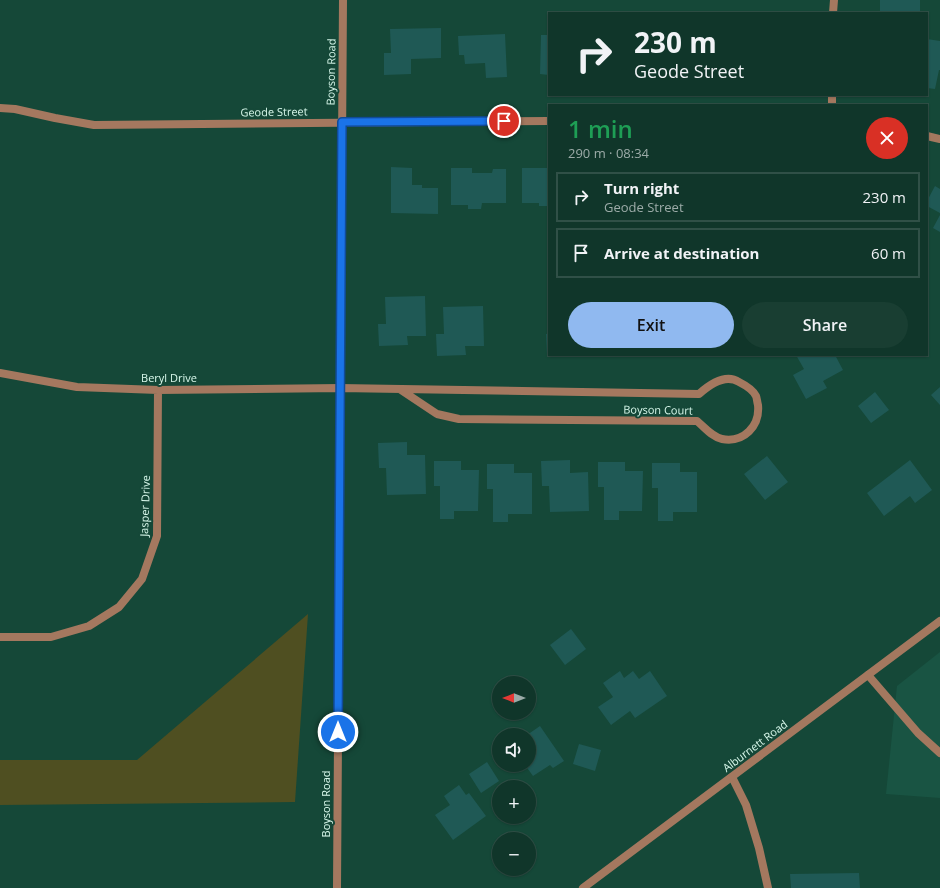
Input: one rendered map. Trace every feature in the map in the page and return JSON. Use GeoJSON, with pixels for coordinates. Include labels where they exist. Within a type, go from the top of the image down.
{"type":"FeatureCollection","features":[{"type":"Feature","properties":{"kind":"street","name":"Boyson Road"},"geometry":{"type":"LineString","coordinates":[[337,888],[343,0]]}},
{"type":"Feature","properties":{"kind":"street"},"geometry":{"type":"LineString","coordinates":[[833,12],[834,0]]}},
{"type":"Feature","properties":{"kind":"street","name":"Geode Street"},"geometry":{"type":"LineString","coordinates":[[0,108],[14,109],[94,125],[548,121]]}},
{"type":"Feature","properties":{"kind":"street"},"geometry":{"type":"LineString","coordinates":[[928,136],[940,139]]}},
{"type":"Feature","properties":{"kind":"street","name":"Beryl Drive"},"geometry":{"type":"LineString","coordinates":[[0,374],[77,387],[158,390],[340,388],[401,390]]}},
{"type":"Feature","properties":{"kind":"street","name":"Boyson Court"},"geometry":{"type":"LineString","coordinates":[[722,379],[736,380],[747,386],[757,396],[758,410],[755,424],[747,434],[736,439],[721,439],[708,432],[697,421],[459,419],[437,414],[401,390],[698,394],[708,385],[722,379]]}},
{"type":"Feature","properties":{"kind":"street","name":"Jasper Drive"},"geometry":{"type":"LineString","coordinates":[[0,638],[51,637],[89,626],[118,607],[142,579],[157,536],[158,390]]}},
{"type":"Feature","properties":{"kind":"street","name":"Alburnett Road"},"geometry":{"type":"LineString","coordinates":[[583,888],[940,621]]}},
{"type":"Feature","properties":{"kind":"street"},"geometry":{"type":"LineString","coordinates":[[868,675],[918,733],[940,753]]}},
{"type":"Feature","properties":{"kind":"street"},"geometry":{"type":"LineString","coordinates":[[732,777],[746,805],[759,848],[768,888]]}},
{"type":"Feature","properties":{"kind":"shaded area"},"geometry":{"type":"Polygon","coordinates":[[[308,614],[295,802],[0,805],[0,760],[137,760],[308,614]]]}},
{"type":"Feature","properties":{"kind":"shaded area"},"geometry":{"type":"Polygon","coordinates":[[[940,652],[940,798],[886,794],[897,686],[940,652]]]}},
{"type":"Feature","properties":{"kind":"building"},"geometry":{"type":"Polygon","coordinates":[[[880,0],[920,0],[920,12],[880,11],[880,0]]]}},
{"type":"Feature","properties":{"kind":"building"},"geometry":{"type":"Polygon","coordinates":[[[441,28],[441,58],[411,59],[411,74],[384,75],[384,53],[391,53],[390,29],[441,28]]]}},
{"type":"Feature","properties":{"kind":"building"},"geometry":{"type":"Polygon","coordinates":[[[505,34],[507,77],[486,78],[485,63],[465,64],[464,55],[459,55],[458,36],[505,34]]]}},
{"type":"Feature","properties":{"kind":"building"},"geometry":{"type":"Polygon","coordinates":[[[541,35],[548,35],[548,75],[540,74],[541,35]]]}},
{"type":"Feature","properties":{"kind":"building"},"geometry":{"type":"Polygon","coordinates":[[[928,39],[940,41],[940,70],[935,89],[928,88],[928,39]]]}},
{"type":"Feature","properties":{"kind":"building"},"geometry":{"type":"Polygon","coordinates":[[[391,167],[412,168],[412,185],[422,185],[422,188],[438,188],[438,214],[391,213],[391,167]]]}},
{"type":"Feature","properties":{"kind":"building"},"geometry":{"type":"Polygon","coordinates":[[[451,168],[472,168],[472,173],[492,173],[493,169],[506,169],[506,203],[482,203],[481,209],[468,209],[468,205],[451,205],[451,168]]]}},
{"type":"Feature","properties":{"kind":"building"},"geometry":{"type":"Polygon","coordinates":[[[522,168],[548,168],[548,206],[539,206],[539,203],[522,203],[522,168]]]}},
{"type":"Feature","properties":{"kind":"building"},"geometry":{"type":"Polygon","coordinates":[[[935,186],[940,189],[940,213],[928,207],[928,199],[935,186]]]}},
{"type":"Feature","properties":{"kind":"building"},"geometry":{"type":"Polygon","coordinates":[[[940,215],[940,232],[933,228],[940,215]]]}},
{"type":"Feature","properties":{"kind":"building"},"geometry":{"type":"Polygon","coordinates":[[[425,296],[426,336],[407,336],[408,345],[379,346],[378,324],[386,324],[385,297],[425,296]]]}},
{"type":"Feature","properties":{"kind":"building"},"geometry":{"type":"Polygon","coordinates":[[[483,306],[484,346],[465,346],[466,355],[437,356],[436,334],[444,334],[443,307],[483,306]]]}},
{"type":"Feature","properties":{"kind":"building"},"geometry":{"type":"Polygon","coordinates":[[[546,334],[548,334],[548,356],[546,334]]]}},
{"type":"Feature","properties":{"kind":"building"},"geometry":{"type":"Polygon","coordinates":[[[797,356],[836,356],[843,370],[823,381],[827,388],[806,399],[793,375],[804,369],[797,356]]]}},
{"type":"Feature","properties":{"kind":"building"},"geometry":{"type":"Polygon","coordinates":[[[940,387],[940,405],[931,395],[940,387]]]}},
{"type":"Feature","properties":{"kind":"building"},"geometry":{"type":"Polygon","coordinates":[[[875,392],[889,410],[871,423],[858,406],[875,392]]]}},
{"type":"Feature","properties":{"kind":"building"},"geometry":{"type":"Polygon","coordinates":[[[407,442],[407,455],[425,455],[426,494],[387,495],[386,468],[379,468],[378,443],[407,442]]]}},
{"type":"Feature","properties":{"kind":"building"},"geometry":{"type":"Polygon","coordinates":[[[767,456],[788,482],[765,500],[744,474],[767,456]]]}},
{"type":"Feature","properties":{"kind":"building"},"geometry":{"type":"Polygon","coordinates":[[[570,460],[570,473],[588,472],[589,511],[550,512],[549,486],[542,486],[541,461],[570,460]]]}},
{"type":"Feature","properties":{"kind":"building"},"geometry":{"type":"Polygon","coordinates":[[[910,460],[932,490],[915,503],[910,496],[884,516],[867,493],[910,460]]]}},
{"type":"Feature","properties":{"kind":"building"},"geometry":{"type":"Polygon","coordinates":[[[434,461],[461,461],[461,470],[479,470],[478,511],[454,511],[454,519],[440,519],[440,486],[434,486],[434,461]]]}},
{"type":"Feature","properties":{"kind":"building"},"geometry":{"type":"Polygon","coordinates":[[[598,462],[625,462],[625,471],[643,471],[642,511],[619,511],[619,520],[604,520],[604,487],[598,487],[598,462]]]}},
{"type":"Feature","properties":{"kind":"building"},"geometry":{"type":"Polygon","coordinates":[[[652,463],[680,463],[680,472],[697,472],[697,512],[673,512],[673,521],[658,521],[658,488],[652,488],[652,463]]]}},
{"type":"Feature","properties":{"kind":"building"},"geometry":{"type":"Polygon","coordinates":[[[487,464],[514,464],[514,473],[532,473],[532,514],[508,514],[508,522],[493,522],[493,489],[487,489],[487,464]]]}},
{"type":"Feature","properties":{"kind":"building"},"geometry":{"type":"Polygon","coordinates":[[[571,629],[586,649],[565,665],[550,645],[571,629]]]}},
{"type":"Feature","properties":{"kind":"building"},"geometry":{"type":"Polygon","coordinates":[[[620,671],[624,678],[633,671],[639,679],[650,671],[667,696],[635,718],[630,711],[611,725],[598,707],[613,697],[603,683],[620,671]]]}},
{"type":"Feature","properties":{"kind":"building"},"geometry":{"type":"Polygon","coordinates":[[[540,726],[564,761],[553,768],[550,765],[533,776],[530,772],[536,772],[536,729],[540,726]]]}},
{"type":"Feature","properties":{"kind":"building"},"geometry":{"type":"Polygon","coordinates":[[[579,744],[601,750],[595,771],[573,764],[579,744]]]}},
{"type":"Feature","properties":{"kind":"building"},"geometry":{"type":"Polygon","coordinates":[[[487,762],[498,780],[492,780],[492,786],[481,793],[469,774],[487,762]]]}},
{"type":"Feature","properties":{"kind":"building"},"geometry":{"type":"Polygon","coordinates":[[[459,785],[466,795],[469,793],[486,816],[453,840],[435,815],[450,805],[444,796],[459,785]]]}},
{"type":"Feature","properties":{"kind":"building"},"geometry":{"type":"Polygon","coordinates":[[[859,873],[860,888],[791,888],[790,874],[859,873]]]}},
{"type":"Feature","properties":{"kind":"route"},"geometry":{"type":"LineString","coordinates":[[338,732],[342,122],[504,121]]}}]}
